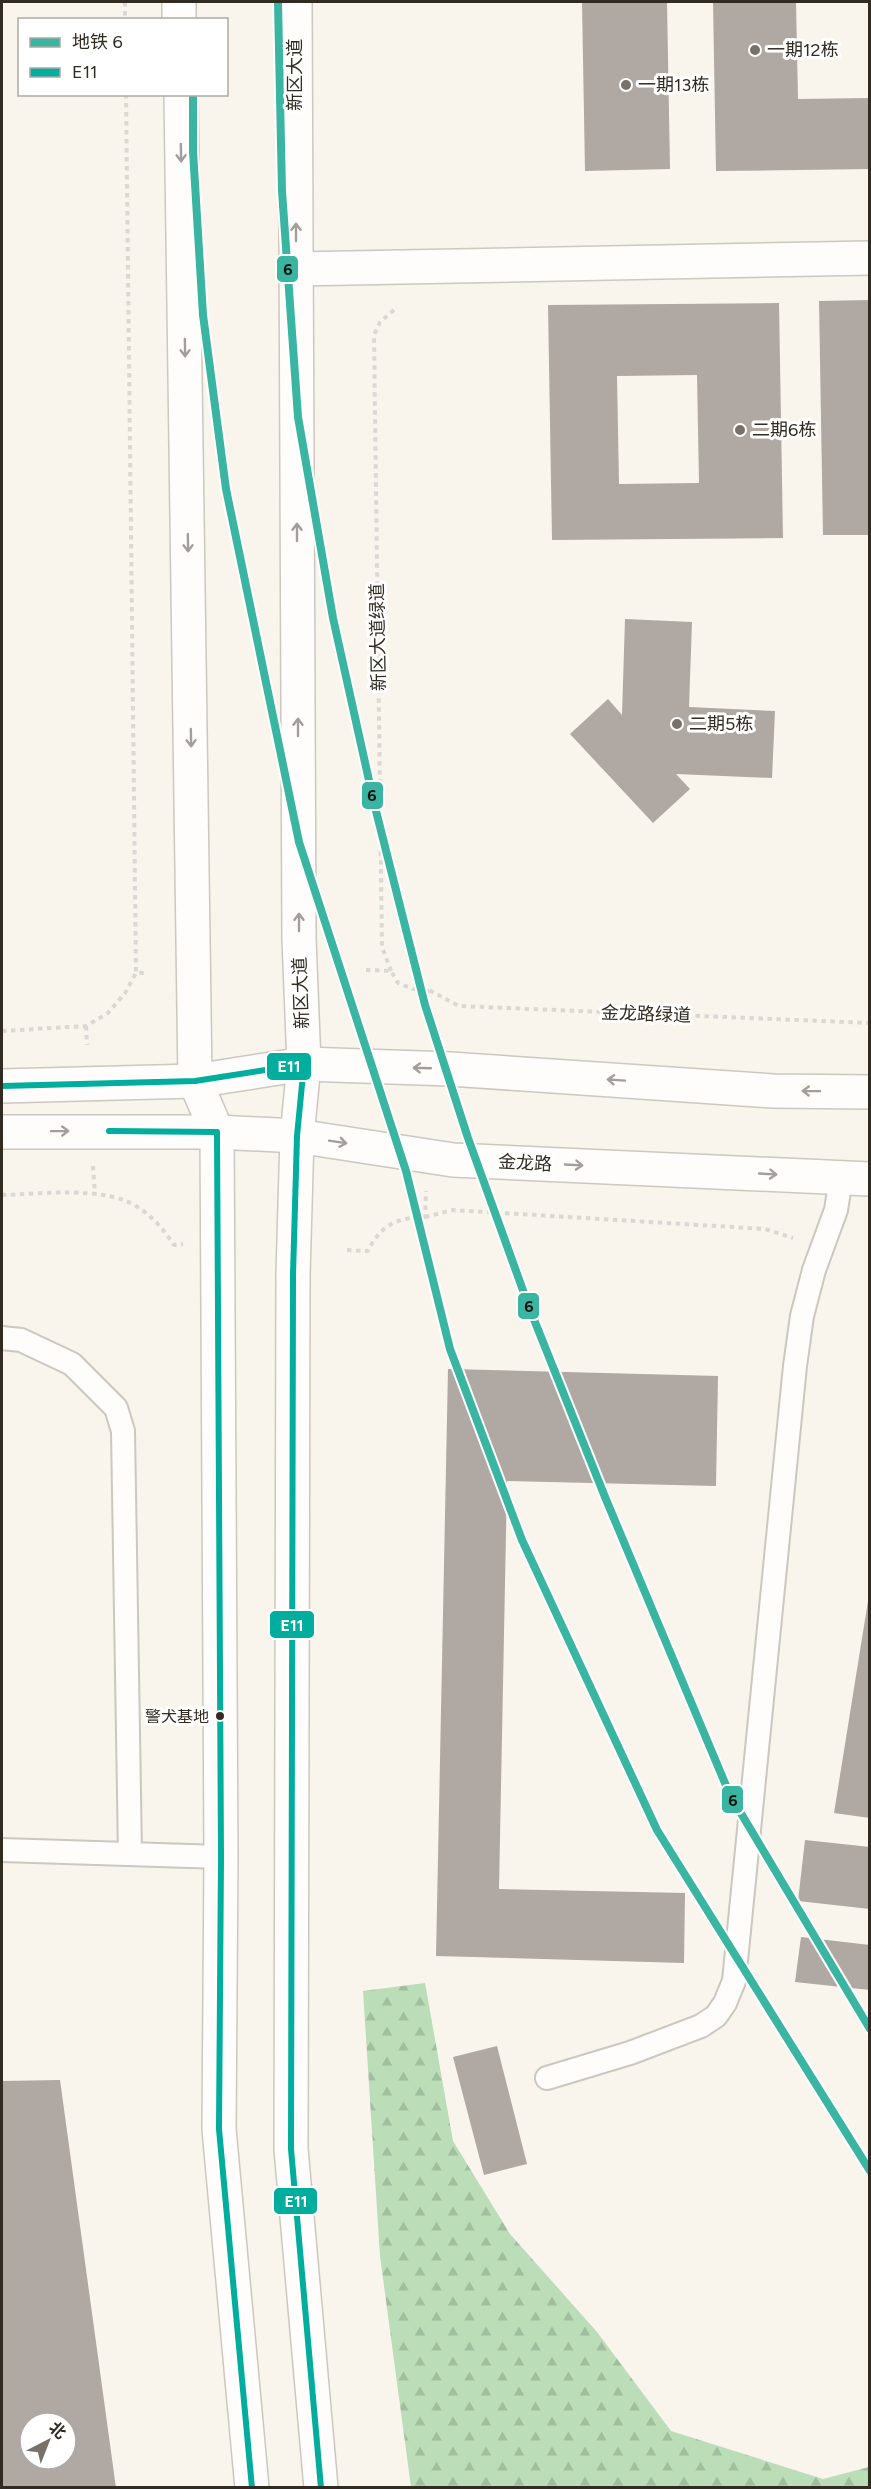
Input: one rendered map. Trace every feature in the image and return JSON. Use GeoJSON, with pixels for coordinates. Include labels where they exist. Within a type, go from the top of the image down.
{"type":"FeatureCollection","features":[{"type":"Feature","properties":{"kind":"main road"},"geometry":{"type":"LineString","coordinates":[[179,2],[179,18]]}},
{"type":"Feature","properties":{"kind":"main road","name":"新区大道"},"geometry":{"type":"LineString","coordinates":[[295,2],[299,939],[304,1064],[297,1136],[293,1286],[291,2149],[321,2487]]}},
{"type":"Feature","properties":{"kind":"main road"},"geometry":{"type":"LineString","coordinates":[[181,96],[195,1081],[217,1132],[221,1857],[219,2129],[252,2487]]}},
{"type":"Feature","properties":{"kind":"main road"},"geometry":{"type":"LineString","coordinates":[[296,268],[870,258]]}},
{"type":"Feature","properties":{"kind":"main road"},"geometry":{"type":"LineString","coordinates":[[2,1086],[195,1081],[304,1064],[450,1069],[773,1091],[870,1092]]}},
{"type":"Feature","properties":{"kind":"main road","name":"金龙路"},"geometry":{"type":"LineString","coordinates":[[2,1132],[217,1132],[297,1136],[453,1160],[856,1178]]}},
{"type":"Feature","properties":{"kind":"lane"},"geometry":{"type":"LineString","coordinates":[[547,2079],[630,2053],[700,2026],[716,2016],[725,2003],[734,1981],[795,1366],[802,1316],[813,1270],[836,1210],[856,1178]]}},
{"type":"Feature","properties":{"kind":"lane"},"geometry":{"type":"LineString","coordinates":[[2,1338],[21,1340],[72,1364],[116,1408],[123,1431],[130,1854]]}},
{"type":"Feature","properties":{"kind":"lane"},"geometry":{"type":"LineString","coordinates":[[2,1850],[221,1857]]}},
{"type":"Feature","properties":{"kind":"path"},"geometry":{"type":"LineString","coordinates":[[125,2],[125,18]]}},
{"type":"Feature","properties":{"kind":"path"},"geometry":{"type":"LineString","coordinates":[[2,1031],[86,1026],[108,1013],[125,993],[136,973],[126,96]]}},
{"type":"Feature","properties":{"kind":"path","name":"新区大道绿道"},"geometry":{"type":"LineString","coordinates":[[391,971],[382,947],[374,335],[380,322],[394,310]]}},
{"type":"Feature","properties":{"kind":"path"},"geometry":{"type":"LineString","coordinates":[[366,970],[391,971]]}},
{"type":"Feature","properties":{"kind":"path","name":"金龙路绿道"},"geometry":{"type":"LineString","coordinates":[[391,971],[399,983],[413,989],[427,989],[459,1006],[870,1023]]}},
{"type":"Feature","properties":{"kind":"path"},"geometry":{"type":"LineString","coordinates":[[136,973],[146,973]]}},
{"type":"Feature","properties":{"kind":"path"},"geometry":{"type":"LineString","coordinates":[[427,989],[427,1024]]}},
{"type":"Feature","properties":{"kind":"path"},"geometry":{"type":"LineString","coordinates":[[86,1026],[87,1045]]}},
{"type":"Feature","properties":{"kind":"path"},"geometry":{"type":"LineString","coordinates":[[93,1159],[95,1195]]}},
{"type":"Feature","properties":{"kind":"path"},"geometry":{"type":"LineString","coordinates":[[425,1216],[426,1191]]}},
{"type":"Feature","properties":{"kind":"path"},"geometry":{"type":"LineString","coordinates":[[2,1195],[64,1193],[109,1196],[137,1206],[161,1226],[174,1245],[185,1244]]}},
{"type":"Feature","properties":{"kind":"path"},"geometry":{"type":"LineString","coordinates":[[347,1250],[368,1251],[381,1232],[393,1222],[406,1217],[425,1216],[453,1210],[765,1229],[787,1238]]}},
{"type":"Feature","properties":{"kind":"green space"},"geometry":{"type":"Polygon","coordinates":[[[425,1983],[453,2141],[510,2234],[597,2332],[671,2431],[823,2479],[869,2467],[869,2487],[411,2487],[380,2256],[363,1991],[425,1983]]]}},
{"type":"Feature","properties":{"kind":"building","name":"一期13栋"},"geometry":{"type":"Polygon","coordinates":[[[582,2],[667,2],[670,169],[585,171],[582,2]]]}},
{"type":"Feature","properties":{"kind":"building","name":"一期12栋"},"geometry":{"type":"Polygon","coordinates":[[[713,2],[796,2],[798,99],[870,98],[870,169],[716,171],[713,2]]]}},
{"type":"Feature","properties":{"kind":"building"},"geometry":{"type":"Polygon","coordinates":[[[870,300],[870,535],[823,535],[819,301],[870,300]]]}},
{"type":"Feature","properties":{"kind":"building","name":"二期6栋"},"geometry":{"type":"Polygon","coordinates":[[[779,303],[783,538],[552,540],[548,305],[779,303]],[[697,375],[617,376],[619,484],[699,483],[697,375]]]}},
{"type":"Feature","properties":{"kind":"building","name":"二期5栋"},"geometry":{"type":"Polygon","coordinates":[[[625,619],[692,622],[689,707],[775,711],[772,778],[676,774],[690,789],[653,823],[570,734],[608,699],[622,715],[625,619]]]}},
{"type":"Feature","properties":{"kind":"building"},"geometry":{"type":"Polygon","coordinates":[[[448,1369],[718,1376],[716,1486],[507,1481],[499,1889],[685,1893],[684,1963],[436,1956],[448,1369]]]}},
{"type":"Feature","properties":{"kind":"building"},"geometry":{"type":"Polygon","coordinates":[[[868,1601],[870,1601],[870,1818],[834,1813],[868,1601]]]}},
{"type":"Feature","properties":{"kind":"building"},"geometry":{"type":"Polygon","coordinates":[[[805,1840],[870,1847],[870,1909],[798,1901],[805,1840]]]}},
{"type":"Feature","properties":{"kind":"building"},"geometry":{"type":"Polygon","coordinates":[[[801,1937],[870,1945],[870,1990],[795,1982],[801,1937]]]}},
{"type":"Feature","properties":{"kind":"building"},"geometry":{"type":"Polygon","coordinates":[[[497,2046],[527,2164],[484,2175],[453,2057],[497,2046]]]}},
{"type":"Feature","properties":{"kind":"building"},"geometry":{"type":"Polygon","coordinates":[[[60,2080],[116,2488],[2,2488],[2,2081],[60,2080]]]}},
{"type":"Feature","properties":{"kind":"metro line","name":"6"},"geometry":{"type":"LineString","coordinates":[[278,2],[282,191],[298,417],[333,618],[374,803],[425,1005],[468,1138],[529,1307],[605,1497],[730,1795],[870,2029]]}},
{"type":"Feature","properties":{"kind":"metro line","name":"6"},"geometry":{"type":"LineString","coordinates":[[193,96],[193,151],[203,315],[226,489],[299,842],[406,1171],[450,1349],[522,1540],[657,1830],[870,2171]]}},
{"type":"Feature","properties":{"kind":"transit line","name":"E11"},"geometry":{"type":"LineString","coordinates":[[2,1086],[195,1081],[304,1064],[297,1136],[293,1275],[291,2149],[321,2488]]}},
{"type":"Feature","properties":{"kind":"transit line","name":"E11"},"geometry":{"type":"LineString","coordinates":[[109,1131],[217,1132],[221,1857],[219,2129],[252,2488]]}},
{"type":"Feature","properties":{"kind":"place","name":"一期12栋"},"geometry":{"type":"Point","coordinates":[755,50]}},
{"type":"Feature","properties":{"kind":"place","name":"一期13栋"},"geometry":{"type":"Point","coordinates":[626,85]}},
{"type":"Feature","properties":{"kind":"place","name":"二期6栋"},"geometry":{"type":"Point","coordinates":[740,430]}},
{"type":"Feature","properties":{"kind":"place","name":"二期5栋"},"geometry":{"type":"Point","coordinates":[677,724]}},
{"type":"Feature","properties":{"kind":"place","name":"警犬基地"},"geometry":{"type":"Point","coordinates":[220,1716]}}]}
